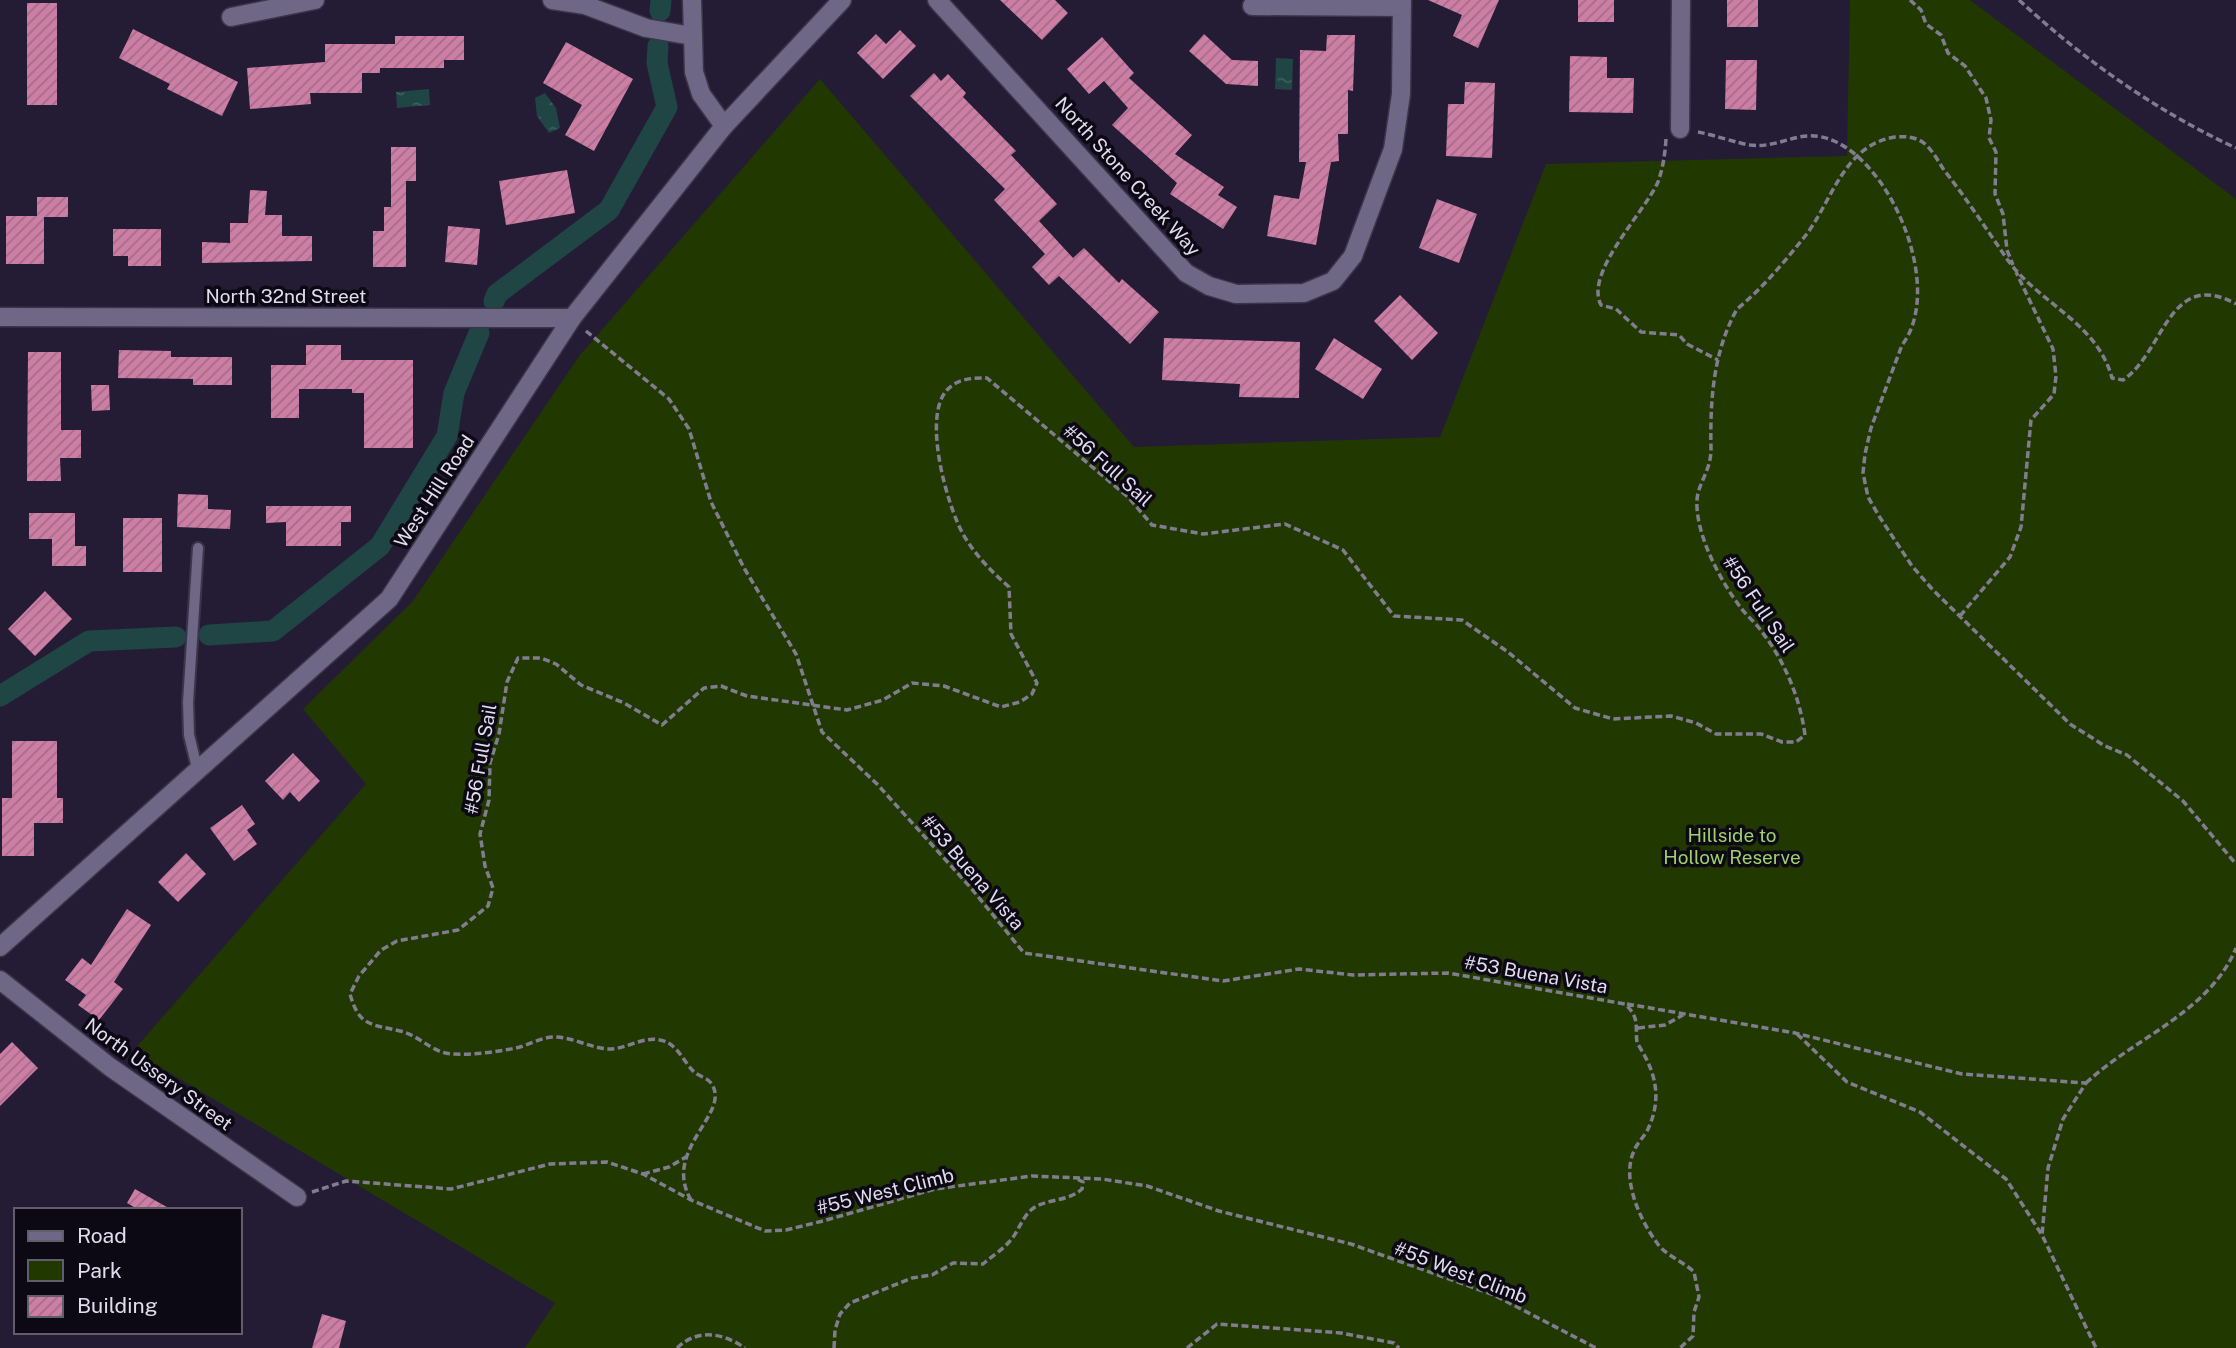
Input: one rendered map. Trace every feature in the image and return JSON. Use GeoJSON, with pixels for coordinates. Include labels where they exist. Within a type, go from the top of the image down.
{"type":"FeatureCollection","features":[{"type":"Feature","properties":{"kind":"street"},"geometry":{"type":"LineString","coordinates":[[231,17],[315,0]]}},
{"type":"Feature","properties":{"kind":"street"},"geometry":{"type":"LineString","coordinates":[[552,0],[585,5],[646,27],[692,36]]}},
{"type":"Feature","properties":{"kind":"street"},"geometry":{"type":"LineString","coordinates":[[692,0],[694,72],[724,126]]}},
{"type":"Feature","properties":{"kind":"street","name":"West Hill Road"},"geometry":{"type":"LineString","coordinates":[[0,947],[388,599],[571,318],[724,126],[842,0]]}},
{"type":"Feature","properties":{"kind":"street","name":"North Stone Creek Way"},"geometry":{"type":"LineString","coordinates":[[937,0],[1186,273],[1209,286],[1236,294],[1304,293],[1333,281],[1353,257],[1393,149],[1402,94],[1402,4],[1252,6]]}},
{"type":"Feature","properties":{"kind":"street"},"geometry":{"type":"LineString","coordinates":[[1681,0],[1685,125]]}},
{"type":"Feature","properties":{"kind":"street","name":"North 32nd Street"},"geometry":{"type":"LineString","coordinates":[[0,317],[571,318]]}},
{"type":"Feature","properties":{"kind":"street","name":"North Ussery Street"},"geometry":{"type":"LineString","coordinates":[[0,980],[110,1067],[297,1197]]}},
{"type":"Feature","properties":{"kind":"lane"},"geometry":{"type":"LineString","coordinates":[[198,548],[188,713],[189,735],[198,772]]}},
{"type":"Feature","properties":{"kind":"path"},"geometry":{"type":"LineString","coordinates":[[1910,0],[1921,10],[1926,24],[1941,35],[1948,53],[1965,66],[1986,98],[1991,120],[1989,138],[1996,152],[1995,194],[2003,215],[2007,250],[2053,349],[2056,376],[2054,394],[2031,420],[2021,527],[2010,557],[1960,616]]}},
{"type":"Feature","properties":{"kind":"path"},"geometry":{"type":"LineString","coordinates":[[2019,0],[2071,47],[2154,106],[2236,148]]}},
{"type":"Feature","properties":{"kind":"path"},"geometry":{"type":"LineString","coordinates":[[1718,360],[1687,344],[1679,335],[1641,332],[1616,309],[1601,305],[1596,290],[1608,262],[1658,181],[1668,126],[1685,125],[1698,132],[1749,145],[1811,134],[1835,141],[1879,180],[1913,254],[1918,296],[1910,334],[1902,345],[1871,428],[1863,473],[1868,496],[1912,566],[1960,616],[2070,724],[2105,746],[2127,755],[2183,800],[2236,864]]}},
{"type":"Feature","properties":{"kind":"path","name":"#56 Full Sail"},"geometry":{"type":"LineString","coordinates":[[691,1200],[684,1188],[685,1157],[691,1141],[715,1106],[715,1095],[711,1083],[695,1073],[670,1043],[658,1039],[610,1049],[558,1037],[516,1048],[450,1054],[432,1049],[402,1031],[364,1022],[355,1012],[350,994],[359,976],[382,950],[397,941],[458,930],[488,906],[493,888],[485,866],[480,834],[489,800],[490,763],[499,734],[507,682],[518,658],[541,658],[556,664],[581,685],[624,703],[662,725],[704,688],[721,686],[747,696],[847,710],[865,707],[912,683],[944,686],[1002,707],[1020,702],[1032,694],[1037,684],[1011,634],[1009,587],[983,563],[963,535],[942,479],[938,413],[947,390],[968,377],[987,379],[1129,498],[1152,525],[1203,534],[1285,524],[1343,550],[1394,616],[1462,620],[1508,652],[1575,708],[1613,719],[1671,716],[1696,723],[1716,734],[1761,734],[1782,742],[1796,742],[1805,735],[1801,709],[1785,668],[1762,632],[1721,579],[1709,554],[1697,499],[1710,469],[1710,406],[1718,360],[1729,323],[1737,309],[1807,233],[1831,191],[1856,157],[1875,143],[1899,136],[1916,138],[1927,146],[1962,190],[1972,210],[2014,267],[2064,311],[2104,354],[2112,378],[2123,380],[2132,374],[2167,319],[2183,302],[2201,295],[2220,295],[2236,304]]}},
{"type":"Feature","properties":{"kind":"path","name":"#53 Buena Vista"},"geometry":{"type":"LineString","coordinates":[[571,318],[669,399],[689,429],[711,502],[744,568],[796,654],[822,732],[877,784],[971,888],[1024,953],[1223,981],[1299,969],[1353,975],[1448,973],[1795,1033],[1962,1074],[2086,1083]]}},
{"type":"Feature","properties":{"kind":"path"},"geometry":{"type":"LineString","coordinates":[[2042,1236],[2048,1168],[2063,1119],[2086,1083],[2191,1007],[2232,958],[2236,947]]}},
{"type":"Feature","properties":{"kind":"path","name":"#53 Buena Vista"},"geometry":{"type":"LineString","coordinates":[[1625,1004],[1634,1013],[1638,1028],[1637,1043],[1648,1057],[1657,1081],[1657,1093],[1649,1126],[1634,1150],[1630,1183],[1641,1215],[1657,1243],[1694,1272],[1699,1297],[1694,1311],[1693,1336],[1680,1348]]}},
{"type":"Feature","properties":{"kind":"path"},"geometry":{"type":"LineString","coordinates":[[1638,1028],[1665,1025],[1685,1014]]}},
{"type":"Feature","properties":{"kind":"path"},"geometry":{"type":"LineString","coordinates":[[1795,1033],[1847,1082],[1920,1112],[2006,1179],[2042,1236],[2096,1348]]}},
{"type":"Feature","properties":{"kind":"path"},"geometry":{"type":"LineString","coordinates":[[643,1174],[669,1167],[685,1157]]}},
{"type":"Feature","properties":{"kind":"path","name":"#55 West Climb"},"geometry":{"type":"LineString","coordinates":[[297,1197],[346,1181],[452,1189],[550,1164],[607,1162],[643,1174],[691,1200],[765,1231],[786,1230],[935,1189],[1032,1176],[1070,1176],[1147,1186],[1219,1211],[1351,1244],[1494,1296],[1596,1348]]}},
{"type":"Feature","properties":{"kind":"path"},"geometry":{"type":"LineString","coordinates":[[834,1348],[835,1330],[840,1314],[850,1303],[912,1278],[932,1275],[953,1263],[983,1264],[1010,1242],[1017,1227],[1031,1210],[1040,1204],[1073,1196],[1082,1189],[1083,1182],[1070,1176]]}},
{"type":"Feature","properties":{"kind":"path"},"geometry":{"type":"LineString","coordinates":[[1187,1348],[1217,1324],[1341,1333],[1394,1343],[1399,1348]]}},
{"type":"Feature","properties":{"kind":"path"},"geometry":{"type":"LineString","coordinates":[[677,1348],[694,1336],[711,1333],[732,1339],[745,1348]]}},
{"type":"Feature","properties":{"kind":"green space","name":"Hillside to Hollow Reserve"},"geometry":{"type":"Polygon","coordinates":[[[1850,0],[1970,0],[2236,199],[2236,1348],[525,1348],[555,1303],[133,1051],[366,784],[303,709],[413,601],[580,355],[820,79],[1134,447],[1440,437],[1546,164],[1847,156],[1850,0]]]}},
{"type":"Feature","properties":{"kind":"water"},"geometry":{"type":"Polygon","coordinates":[[[1276,58],[1293,59],[1292,90],[1275,89],[1276,58]]]}},
{"type":"Feature","properties":{"kind":"water"},"geometry":{"type":"Polygon","coordinates":[[[429,89],[430,105],[397,108],[396,92],[429,89]]]}},
{"type":"Feature","properties":{"kind":"water"},"geometry":{"type":"Polygon","coordinates":[[[545,93],[556,108],[560,128],[549,133],[537,116],[535,98],[545,93]]]}},
{"type":"Feature","properties":{"kind":"building"},"geometry":{"type":"Polygon","coordinates":[[[1000,0],[1055,0],[1068,13],[1042,40],[1000,0]]]}},
{"type":"Feature","properties":{"kind":"building"},"geometry":{"type":"Polygon","coordinates":[[[1428,0],[1499,0],[1478,48],[1453,36],[1462,15],[1428,0]]]}},
{"type":"Feature","properties":{"kind":"building"},"geometry":{"type":"Polygon","coordinates":[[[1578,0],[1614,0],[1614,22],[1578,22],[1578,0]]]}},
{"type":"Feature","properties":{"kind":"building"},"geometry":{"type":"Polygon","coordinates":[[[1727,0],[1758,0],[1758,27],[1727,27],[1727,0]]]}},
{"type":"Feature","properties":{"kind":"building"},"geometry":{"type":"Polygon","coordinates":[[[27,3],[57,3],[57,105],[27,105],[27,3]]]}},
{"type":"Feature","properties":{"kind":"building"},"geometry":{"type":"Polygon","coordinates":[[[133,29],[238,82],[222,116],[167,89],[170,84],[119,58],[133,29]]]}},
{"type":"Feature","properties":{"kind":"building"},"geometry":{"type":"Polygon","coordinates":[[[900,30],[916,46],[883,79],[857,53],[876,34],[886,44],[900,30]]]}},
{"type":"Feature","properties":{"kind":"building"},"geometry":{"type":"Polygon","coordinates":[[[1204,34],[1232,60],[1258,61],[1258,86],[1226,84],[1189,51],[1204,34]]]}},
{"type":"Feature","properties":{"kind":"building"},"geometry":{"type":"Polygon","coordinates":[[[1327,35],[1355,35],[1353,91],[1348,90],[1348,134],[1338,134],[1339,161],[1331,162],[1316,245],[1267,236],[1274,195],[1299,199],[1306,162],[1299,162],[1300,50],[1326,51],[1327,35]]]}},
{"type":"Feature","properties":{"kind":"building"},"geometry":{"type":"Polygon","coordinates":[[[395,36],[464,36],[464,60],[444,60],[444,68],[380,68],[380,73],[362,73],[362,93],[310,93],[311,104],[250,109],[247,68],[325,62],[325,44],[395,44],[395,36]]]}},
{"type":"Feature","properties":{"kind":"building"},"geometry":{"type":"Polygon","coordinates":[[[1102,37],[1134,73],[1129,78],[1192,135],[1175,154],[1224,187],[1218,195],[1237,207],[1223,229],[1170,194],[1177,183],[1112,125],[1128,108],[1104,81],[1089,94],[1067,69],[1102,37]]]}},
{"type":"Feature","properties":{"kind":"building"},"geometry":{"type":"Polygon","coordinates":[[[566,42],[633,79],[594,151],[565,135],[582,105],[543,83],[566,42]]]}},
{"type":"Feature","properties":{"kind":"building"},"geometry":{"type":"Polygon","coordinates":[[[1570,56],[1607,57],[1607,78],[1634,78],[1633,113],[1569,112],[1570,56]]]}},
{"type":"Feature","properties":{"kind":"building"},"geometry":{"type":"Polygon","coordinates":[[[1726,60],[1757,60],[1756,110],[1725,109],[1726,60]]]}},
{"type":"Feature","properties":{"kind":"building"},"geometry":{"type":"Polygon","coordinates":[[[934,73],[941,81],[948,74],[966,93],[963,97],[1016,151],[1011,155],[1057,204],[1039,221],[1073,258],[1084,248],[1119,283],[1122,279],[1159,312],[1130,344],[1059,276],[1049,285],[1032,267],[1045,254],[994,200],[1005,189],[910,96],[934,73]]]}},
{"type":"Feature","properties":{"kind":"building"},"geometry":{"type":"Polygon","coordinates":[[[1465,82],[1495,83],[1492,158],[1446,156],[1448,104],[1464,104],[1465,82]]]}},
{"type":"Feature","properties":{"kind":"building"},"geometry":{"type":"Polygon","coordinates":[[[391,147],[416,147],[416,181],[406,181],[406,267],[373,267],[373,231],[384,231],[384,207],[391,207],[391,147]]]}},
{"type":"Feature","properties":{"kind":"building"},"geometry":{"type":"Polygon","coordinates":[[[567,170],[575,213],[506,225],[499,181],[567,170]]]}},
{"type":"Feature","properties":{"kind":"building"},"geometry":{"type":"Polygon","coordinates":[[[250,190],[267,191],[265,215],[282,215],[282,236],[312,236],[312,261],[202,263],[202,242],[230,243],[230,223],[248,223],[250,190]]]}},
{"type":"Feature","properties":{"kind":"building"},"geometry":{"type":"Polygon","coordinates":[[[37,197],[68,197],[68,217],[44,217],[44,264],[6,264],[6,216],[37,216],[37,197]]]}},
{"type":"Feature","properties":{"kind":"building"},"geometry":{"type":"Polygon","coordinates":[[[1437,199],[1477,214],[1459,263],[1419,248],[1437,199]]]}},
{"type":"Feature","properties":{"kind":"building"},"geometry":{"type":"Polygon","coordinates":[[[448,226],[480,229],[477,265],[445,262],[448,226]]]}},
{"type":"Feature","properties":{"kind":"building"},"geometry":{"type":"Polygon","coordinates":[[[113,229],[161,229],[161,266],[128,266],[128,256],[113,256],[113,229]]]}},
{"type":"Feature","properties":{"kind":"building"},"geometry":{"type":"Polygon","coordinates":[[[1400,295],[1438,333],[1412,360],[1374,321],[1400,295]]]}},
{"type":"Feature","properties":{"kind":"building"},"geometry":{"type":"Polygon","coordinates":[[[1164,338],[1300,342],[1299,398],[1239,397],[1240,384],[1162,380],[1164,338]]]}},
{"type":"Feature","properties":{"kind":"building"},"geometry":{"type":"Polygon","coordinates":[[[1334,338],[1382,369],[1363,399],[1315,369],[1334,338]]]}},
{"type":"Feature","properties":{"kind":"building"},"geometry":{"type":"Polygon","coordinates":[[[306,345],[341,345],[341,360],[413,360],[413,448],[364,448],[364,393],[352,393],[352,389],[299,389],[299,418],[271,418],[271,365],[306,365],[306,345]]]}},
{"type":"Feature","properties":{"kind":"building"},"geometry":{"type":"Polygon","coordinates":[[[119,350],[171,351],[171,357],[232,357],[232,385],[193,385],[193,379],[118,378],[119,350]]]}},
{"type":"Feature","properties":{"kind":"building"},"geometry":{"type":"Polygon","coordinates":[[[28,352],[61,352],[61,430],[81,430],[81,458],[60,458],[61,481],[27,481],[28,352]]]}},
{"type":"Feature","properties":{"kind":"building"},"geometry":{"type":"Polygon","coordinates":[[[91,385],[109,385],[110,410],[92,411],[91,385]]]}},
{"type":"Feature","properties":{"kind":"building"},"geometry":{"type":"Polygon","coordinates":[[[178,494],[208,495],[208,509],[231,510],[230,529],[177,527],[178,494]]]}},
{"type":"Feature","properties":{"kind":"building"},"geometry":{"type":"Polygon","coordinates":[[[266,506],[351,506],[351,522],[341,522],[341,546],[286,546],[286,522],[266,523],[266,506]]]}},
{"type":"Feature","properties":{"kind":"building"},"geometry":{"type":"Polygon","coordinates":[[[29,513],[75,513],[75,546],[86,546],[86,566],[52,566],[52,539],[29,539],[29,513]]]}},
{"type":"Feature","properties":{"kind":"building"},"geometry":{"type":"Polygon","coordinates":[[[123,518],[162,518],[162,572],[123,572],[123,518]]]}},
{"type":"Feature","properties":{"kind":"building"},"geometry":{"type":"Polygon","coordinates":[[[45,591],[72,619],[35,656],[8,629],[45,591]]]}},
{"type":"Feature","properties":{"kind":"building"},"geometry":{"type":"Polygon","coordinates":[[[12,741],[57,741],[57,798],[63,798],[63,823],[34,823],[34,856],[2,856],[2,798],[12,798],[12,741]]]}},
{"type":"Feature","properties":{"kind":"building"},"geometry":{"type":"Polygon","coordinates":[[[293,753],[320,781],[299,802],[290,792],[283,800],[265,781],[293,753]]]}},
{"type":"Feature","properties":{"kind":"building"},"geometry":{"type":"Polygon","coordinates":[[[242,805],[255,824],[247,830],[257,844],[234,861],[210,828],[242,805]]]}},
{"type":"Feature","properties":{"kind":"building"},"geometry":{"type":"Polygon","coordinates":[[[186,853],[206,874],[178,902],[158,882],[186,853]]]}},
{"type":"Feature","properties":{"kind":"building"},"geometry":{"type":"Polygon","coordinates":[[[127,909],[151,925],[114,982],[123,989],[99,1020],[78,1005],[86,995],[65,980],[82,958],[91,965],[127,909]]]}},
{"type":"Feature","properties":{"kind":"building"},"geometry":{"type":"Polygon","coordinates":[[[12,1042],[38,1068],[0,1106],[0,1054],[12,1042]]]}},
{"type":"Feature","properties":{"kind":"building"},"geometry":{"type":"Polygon","coordinates":[[[135,1189],[168,1208],[136,1208],[127,1203],[135,1189]]]}},
{"type":"Feature","properties":{"kind":"building"},"geometry":{"type":"Polygon","coordinates":[[[322,1314],[346,1321],[339,1348],[312,1348],[322,1314]]]}},
{"type":"Feature","properties":{"kind":"waterway"},"geometry":{"type":"LineString","coordinates":[[660,11],[661,0]]}},
{"type":"Feature","properties":{"kind":"waterway"},"geometry":{"type":"LineString","coordinates":[[494,301],[497,294],[609,210],[667,107],[657,63],[658,46]]}},
{"type":"Feature","properties":{"kind":"waterway"},"geometry":{"type":"LineString","coordinates":[[209,635],[273,631],[380,546],[447,436],[454,393],[479,333]]}},
{"type":"Feature","properties":{"kind":"waterway"},"geometry":{"type":"LineString","coordinates":[[0,696],[89,641],[176,637]]}}]}
